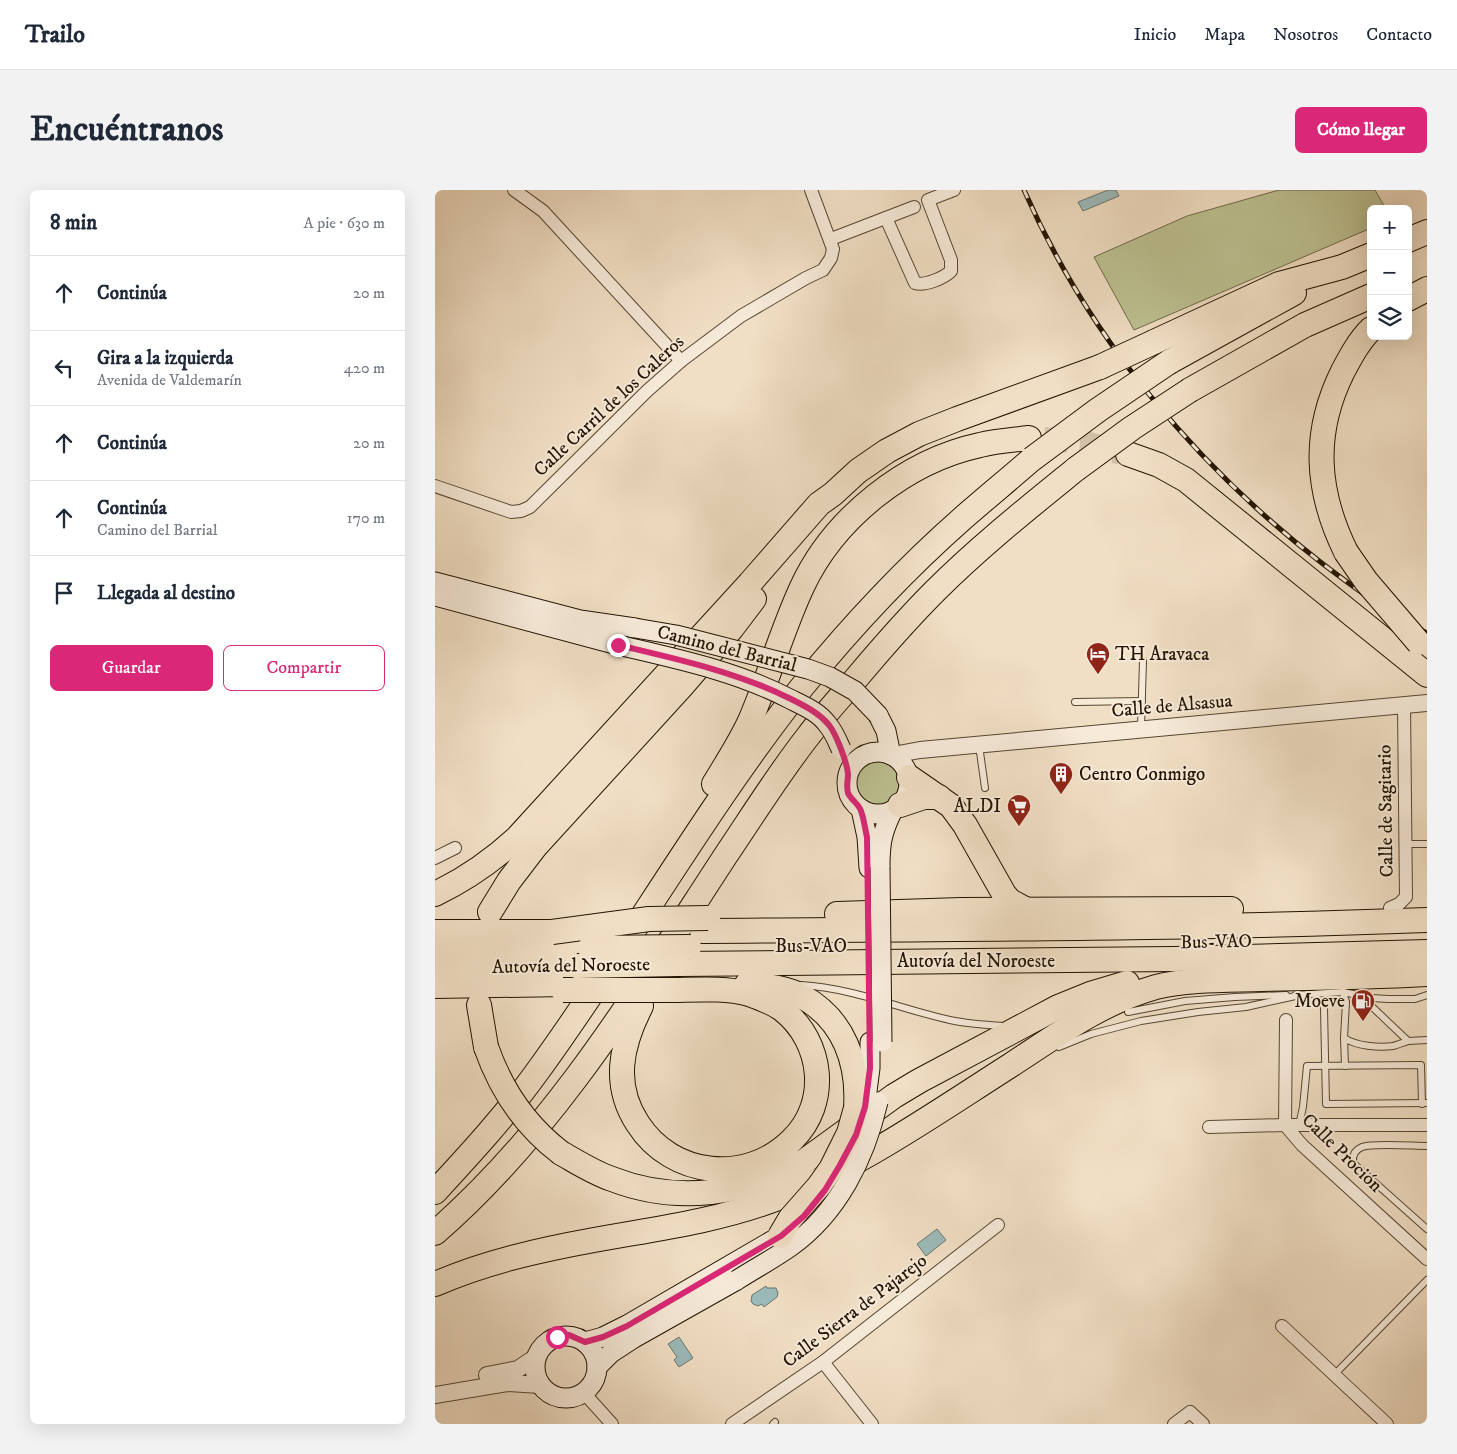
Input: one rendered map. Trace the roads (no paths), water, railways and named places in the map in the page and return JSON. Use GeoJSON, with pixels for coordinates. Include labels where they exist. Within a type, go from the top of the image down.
{"type":"FeatureCollection","features":[{"type":"Feature","properties":{"kind":"highway"},"geometry":{"type":"LineString","coordinates":[[1412,238],[1427,232]]}},
{"type":"Feature","properties":{"kind":"highway"},"geometry":{"type":"LineString","coordinates":[[435,1192],[490,1132],[535,1074],[577,1016],[728,788],[803,687],[850,631],[910,568],[962,519],[1031,449],[1098,410],[1169,362],[1342,267],[1367,257]]}},
{"type":"Feature","properties":{"kind":"highway"},"geometry":{"type":"LineString","coordinates":[[435,894],[458,883],[491,861],[517,838],[750,583],[819,504],[872,461],[919,434],[1100,367],[1279,284],[1342,267]]}},
{"type":"Feature","properties":{"kind":"highway"},"geometry":{"type":"LineString","coordinates":[[1412,278],[1427,272]]}},
{"type":"Feature","properties":{"kind":"highway"},"geometry":{"type":"LineString","coordinates":[[1412,297],[1427,289]]}},
{"type":"Feature","properties":{"kind":"highway"},"geometry":{"type":"LineString","coordinates":[[435,1233],[457,1214],[512,1156],[575,1080],[809,735],[876,656],[935,591],[990,540],[1076,469],[1132,428],[1190,390],[1305,325],[1367,298]]}},
{"type":"Feature","properties":{"kind":"highway"},"geometry":{"type":"LineString","coordinates":[[1367,334],[1358,344],[1336,386],[1326,414],[1322,452],[1324,491],[1333,523],[1346,552],[1366,581],[1423,647]]}},
{"type":"Feature","properties":{"kind":"highway"},"geometry":{"type":"LineString","coordinates":[[577,1016],[633,911],[725,766],[749,722],[803,586],[822,553],[848,521],[878,493],[911,472],[946,456],[980,445],[1031,449]]}},
{"type":"Feature","properties":{"kind":"highway"},"geometry":{"type":"LineString","coordinates":[[1127,454],[1159,465],[1185,480],[1427,675]]}},
{"type":"Feature","properties":{"kind":"highway"},"geometry":{"type":"LineString","coordinates":[[490,912],[509,881],[535,847],[682,686],[732,628],[823,510],[833,494]]}},
{"type":"Feature","properties":{"kind":"highway"},"geometry":{"type":"LineString","coordinates":[[908,774],[924,788],[948,803],[958,815],[1004,894],[1027,910]]}},
{"type":"Feature","properties":{"kind":"highway"},"geometry":{"type":"LineString","coordinates":[[896,808],[924,797],[939,796]]}},
{"type":"Feature","properties":{"kind":"highway"},"geometry":{"type":"LineString","coordinates":[[685,956],[718,990],[747,994],[782,1008],[799,1026],[812,1048],[816,1062],[817,1088],[810,1114],[793,1140],[774,1154],[750,1165],[720,1170],[700,1168],[682,1162],[661,1149],[642,1131],[628,1106],[623,1084],[623,1053],[631,1026],[753,815]]}},
{"type":"Feature","properties":{"kind":"highway"},"geometry":{"type":"LineString","coordinates":[[961,910],[977,895],[981,882],[978,850]]}},
{"type":"Feature","properties":{"kind":"highway"},"geometry":{"type":"LineString","coordinates":[[685,956],[961,910],[1427,907]]}},
{"type":"Feature","properties":{"kind":"highway","name":"Autovía del Noroeste"},"geometry":{"type":"LineString","coordinates":[[435,968],[574,972],[685,956],[1003,928],[1427,920]]}},
{"type":"Feature","properties":{"kind":"highway","name":"Autovía del Noroeste"},"geometry":{"type":"LineString","coordinates":[[435,932],[553,932],[685,956],[1174,959],[1427,952]]}},
{"type":"Feature","properties":{"kind":"highway","name":"Bus-VAO"},"geometry":{"type":"LineString","coordinates":[[685,956],[1427,936]]}},
{"type":"Feature","properties":{"kind":"highway"},"geometry":{"type":"LineString","coordinates":[[435,950],[574,972]]}},
{"type":"Feature","properties":{"kind":"highway"},"geometry":{"type":"LineString","coordinates":[[685,956],[742,983],[775,987],[803,996],[825,1013],[840,1030],[853,1061],[857,1090],[867,1106],[849,1133],[831,1170],[790,1219],[781,1236]]}},
{"type":"Feature","properties":{"kind":"highway"},"geometry":{"type":"LineString","coordinates":[[479,1005],[486,1047],[501,1085],[511,1101],[533,1128],[561,1153],[593,1172],[611,1179],[650,1190],[693,1193],[731,1189],[760,1182],[792,1168],[824,1148],[895,1096],[919,1081],[1058,1007],[1090,994],[1139,981],[1193,974],[1427,966]]}},
{"type":"Feature","properties":{"kind":"highway"},"geometry":{"type":"LineString","coordinates":[[435,986],[497,986],[534,989],[574,972]]}},
{"type":"Feature","properties":{"kind":"highway"},"geometry":{"type":"LineString","coordinates":[[435,1284],[479,1267],[517,1256],[594,1240],[695,1223],[771,1200],[805,1186],[851,1163],[895,1138],[1073,1024],[1110,1003],[1157,987],[1211,981],[1427,974]]}},
{"type":"Feature","properties":{"kind":"main road","name":"Camino del Barrial"},"geometry":{"type":"LineString","coordinates":[[435,582],[580,620],[676,635],[808,669],[830,677],[855,691],[878,715],[886,731],[892,755]]}},
{"type":"Feature","properties":{"kind":"main road","name":"Camino del Barrial"},"geometry":{"type":"LineString","coordinates":[[435,596],[732,674],[782,695],[810,709],[828,724],[841,748],[848,774]]}},
{"type":"Feature","properties":{"kind":"main road"},"geometry":{"type":"LineString","coordinates":[[874,867],[883,831],[896,808],[907,795],[908,774],[903,765],[892,755],[877,752],[866,754],[857,760],[848,774],[847,787],[851,800],[861,809],[877,814],[896,808]]}},
{"type":"Feature","properties":{"kind":"main road"},"geometry":{"type":"LineString","coordinates":[[597,1367],[611,1353],[634,1338],[791,1247],[815,1226],[835,1202],[847,1185],[865,1147],[870,1068],[876,1042],[874,867],[861,809]]}},
{"type":"Feature","properties":{"kind":"main road"},"geometry":{"type":"LineString","coordinates":[[585,1342],[603,1337],[627,1326],[781,1236]]}},
{"type":"Feature","properties":{"kind":"main road"},"geometry":{"type":"LineString","coordinates":[[569,1335],[585,1342],[594,1353],[597,1367],[595,1379],[584,1392],[570,1398],[561,1398],[547,1392],[540,1385],[535,1372],[536,1357],[541,1347],[557,1337],[569,1335]]}},
{"type":"Feature","properties":{"kind":"street"},"geometry":{"type":"LineString","coordinates":[[514,190],[555,222],[681,361]]}},
{"type":"Feature","properties":{"kind":"street","name":"Calle Carril de los Caleros"},"geometry":{"type":"LineString","coordinates":[[435,486],[511,512],[521,511],[530,506],[647,391],[681,361],[741,316],[823,270],[831,258],[833,249],[831,239],[811,190]]}},
{"type":"Feature","properties":{"kind":"street"},"geometry":{"type":"LineString","coordinates":[[886,218],[915,283],[920,285],[947,276],[951,271],[951,260],[928,200],[954,190]]}},
{"type":"Feature","properties":{"kind":"street"},"geometry":{"type":"LineString","coordinates":[[831,239],[914,207]]}},
{"type":"Feature","properties":{"kind":"street","name":"Calle de Alsasua"},"geometry":{"type":"LineString","coordinates":[[892,755],[979,744],[1427,703]]}},
{"type":"Feature","properties":{"kind":"street","name":"Calle de Sagitario"},"geometry":{"type":"LineString","coordinates":[[1390,908],[1405,899],[1404,705]]}},
{"type":"Feature","properties":{"kind":"street"},"geometry":{"type":"LineString","coordinates":[[908,774],[911,759],[920,750]]}},
{"type":"Feature","properties":{"kind":"street"},"geometry":{"type":"LineString","coordinates":[[435,858],[455,848]]}},
{"type":"Feature","properties":{"kind":"street","name":"Calle Proción"},"geometry":{"type":"LineString","coordinates":[[1287,1020],[1285,1125],[1302,1145],[1427,1259]]}},
{"type":"Feature","properties":{"kind":"street"},"geometry":{"type":"LineString","coordinates":[[1209,1127],[1427,1125]]}},
{"type":"Feature","properties":{"kind":"street","name":"Calle Sierra de Pajarejo"},"geometry":{"type":"LineString","coordinates":[[732,1424],[823,1362],[998,1225]]}},
{"type":"Feature","properties":{"kind":"street"},"geometry":{"type":"LineString","coordinates":[[1282,1326],[1387,1424]]}},
{"type":"Feature","properties":{"kind":"street"},"geometry":{"type":"LineString","coordinates":[[435,1384],[518,1369],[536,1357]]}},
{"type":"Feature","properties":{"kind":"street"},"geometry":{"type":"LineString","coordinates":[[823,1362],[872,1424]]}},
{"type":"Feature","properties":{"kind":"street"},"geometry":{"type":"LineString","coordinates":[[435,1395],[507,1383],[540,1385]]}},
{"type":"Feature","properties":{"kind":"street"},"geometry":{"type":"LineString","coordinates":[[584,1392],[612,1424]]}},
{"type":"Feature","properties":{"kind":"street"},"geometry":{"type":"LineString","coordinates":[[1174,1424],[1190,1412],[1203,1424]]}},
{"type":"Feature","properties":{"kind":"lane"},"geometry":{"type":"LineString","coordinates":[[1141,729],[1143,661]]}},
{"type":"Feature","properties":{"kind":"lane"},"geometry":{"type":"LineString","coordinates":[[1075,702],[1142,701]]}},
{"type":"Feature","properties":{"kind":"lane"},"geometry":{"type":"LineString","coordinates":[[979,744],[985,788]]}},
{"type":"Feature","properties":{"kind":"lane"},"geometry":{"type":"LineString","coordinates":[[1406,844],[1427,844]]}},
{"type":"Feature","properties":{"kind":"lane"},"geometry":{"type":"LineString","coordinates":[[742,983],[813,986],[838,990],[949,1020],[1008,1026]]}},
{"type":"Feature","properties":{"kind":"lane"},"geometry":{"type":"LineString","coordinates":[[1343,992],[1346,1002],[1345,1066]]}},
{"type":"Feature","properties":{"kind":"lane"},"geometry":{"type":"LineString","coordinates":[[1343,992],[1367,1002],[1409,1040]]}},
{"type":"Feature","properties":{"kind":"lane"},"geometry":{"type":"LineString","coordinates":[[1128,1012],[1208,998],[1343,992],[1388,1000],[1415,999],[1427,995]]}},
{"type":"Feature","properties":{"kind":"lane"},"geometry":{"type":"LineString","coordinates":[[1052,1049],[1091,1034],[1141,1021],[1182,1014],[1246,1007],[1300,995]]}},
{"type":"Feature","properties":{"kind":"lane"},"geometry":{"type":"LineString","coordinates":[[1299,1125],[1303,1107],[1307,1066],[1325,1066],[1345,1066],[1421,1065],[1424,1103],[1327,1104],[1325,1066],[1324,1008]]}},
{"type":"Feature","properties":{"kind":"lane"},"geometry":{"type":"LineString","coordinates":[[1344,1038],[1350,1042],[1373,1046],[1393,1046],[1409,1040],[1427,1040]]}},
{"type":"Feature","properties":{"kind":"lane"},"geometry":{"type":"LineString","coordinates":[[958,1099],[1003,1079]]}},
{"type":"Feature","properties":{"kind":"lane"},"geometry":{"type":"LineString","coordinates":[[1427,1146],[1365,1146],[1355,1152],[1352,1159],[1353,1163],[1427,1229]]}},
{"type":"Feature","properties":{"kind":"lane"},"geometry":{"type":"LineString","coordinates":[[1334,1375],[1427,1280]]}},
{"type":"Feature","properties":{"kind":"water"},"geometry":{"type":"Polygon","coordinates":[[[1108,190],[1116,190],[1119,196],[1083,211],[1078,202],[1108,190]]]}},
{"type":"Feature","properties":{"kind":"water"},"geometry":{"type":"Polygon","coordinates":[[[937,1229],[946,1240],[926,1256],[917,1244],[937,1229]]]}},
{"type":"Feature","properties":{"kind":"water"},"geometry":{"type":"Polygon","coordinates":[[[766,1286],[767,1288],[776,1288],[777,1297],[764,1307],[762,1304],[758,1306],[753,1304],[751,1301],[752,1295],[766,1286]]]}},
{"type":"Feature","properties":{"kind":"water"},"geometry":{"type":"Polygon","coordinates":[[[679,1337],[693,1358],[679,1367],[674,1360],[677,1357],[668,1344],[679,1337]]]}},
{"type":"Feature","properties":{"kind":"tunnel"},"geometry":{"type":"LineString","coordinates":[[1044,439],[1082,442],[1121,453]]}},
{"type":"Feature","properties":{"kind":"railway"},"geometry":{"type":"LineString","coordinates":[[1024,190],[1050,245],[1080,297],[1114,348],[1150,396],[1190,442],[1276,526],[1323,564],[1361,592],[1427,633]]}},
{"type":"Feature","properties":{"kind":"place","name":"TH Aravaca"},"geometry":{"type":"Point","coordinates":[1098,675]}},
{"type":"Feature","properties":{"kind":"place","name":"Centro Conmigo"},"geometry":{"type":"Point","coordinates":[1061,795]}},
{"type":"Feature","properties":{"kind":"place","name":"ALDI"},"geometry":{"type":"Point","coordinates":[1019,827]}},
{"type":"Feature","properties":{"kind":"place","name":"Moeve"},"geometry":{"type":"Point","coordinates":[1363,1022]}}]}
